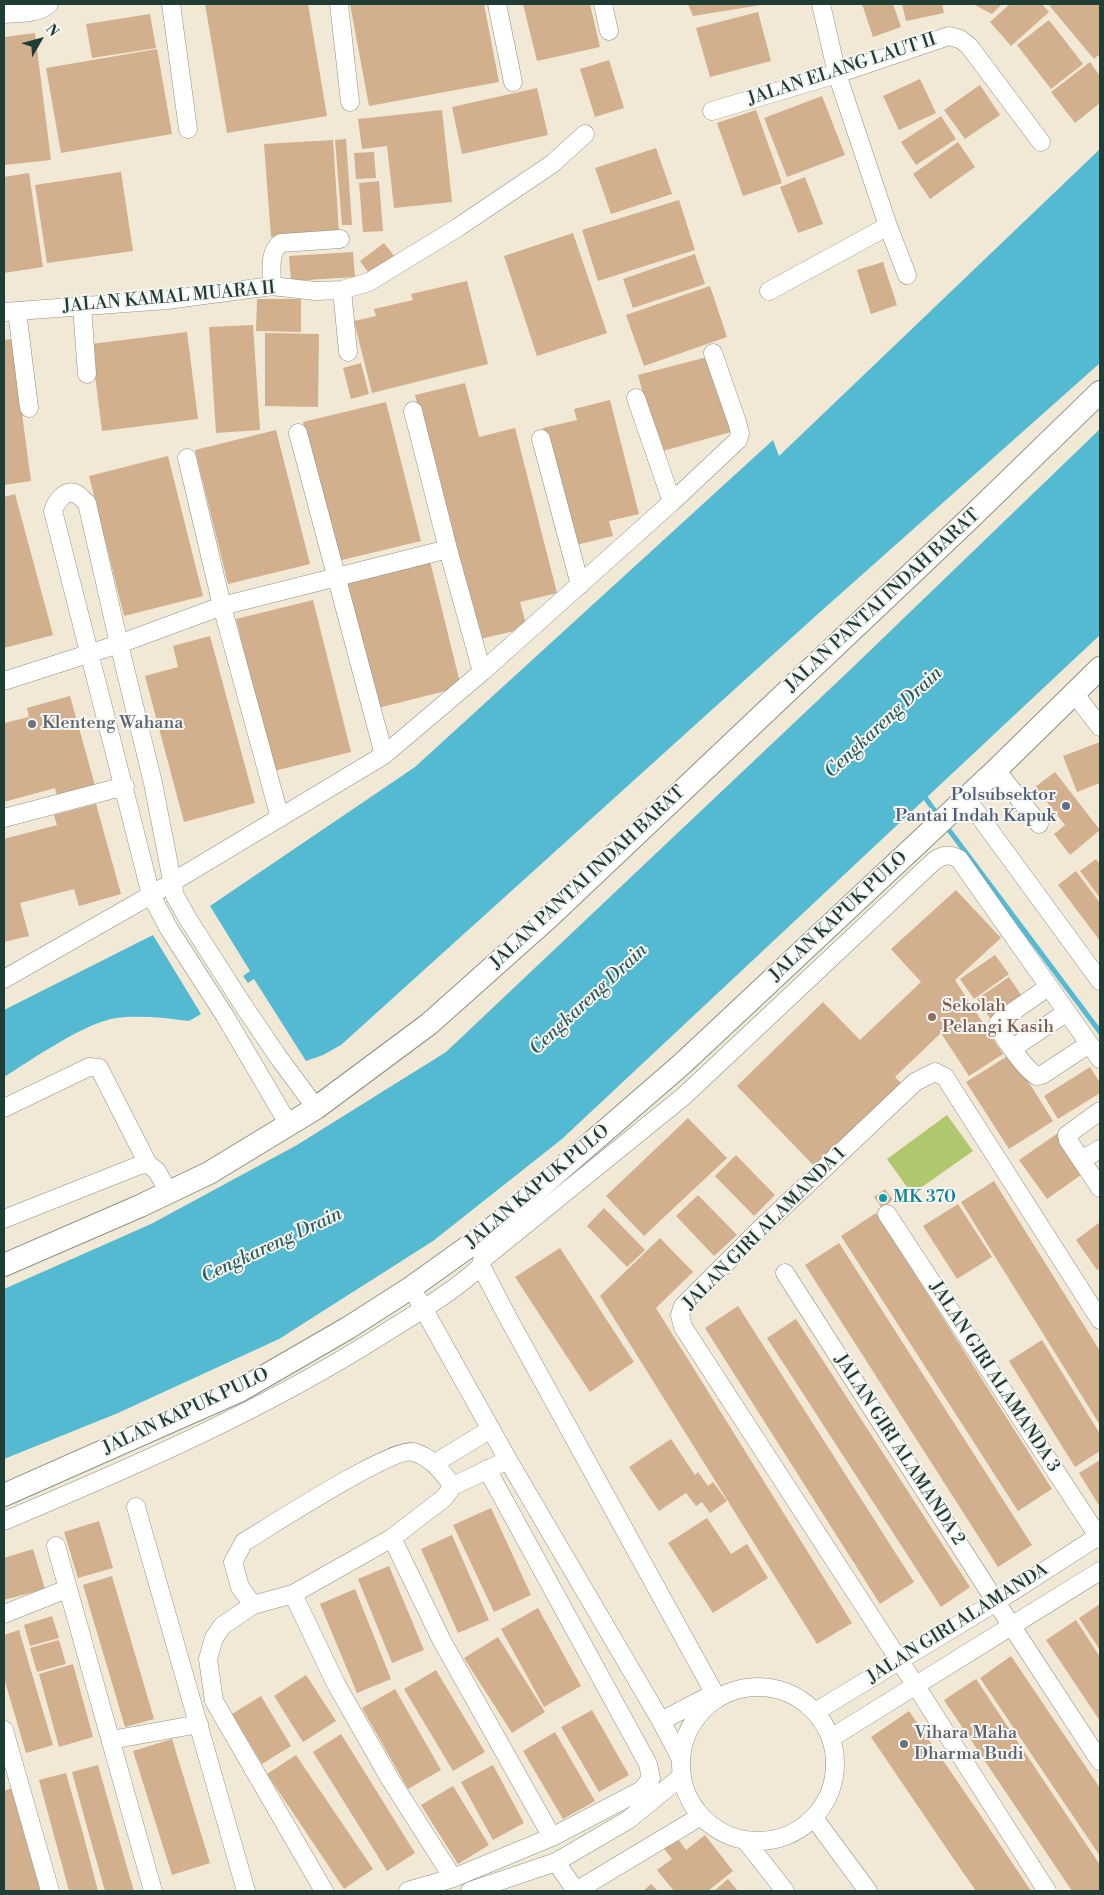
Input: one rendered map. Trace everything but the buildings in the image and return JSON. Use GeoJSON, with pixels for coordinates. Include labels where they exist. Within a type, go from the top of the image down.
{"type":"FeatureCollection","features":[{"type":"Feature","properties":{"kind":"main road","name":"JALAN PANTAI INDAH BARAT"},"geometry":{"type":"LineString","coordinates":[[4,1265],[169,1193],[209,1173],[316,1108],[429,1024],[548,917],[963,525],[1100,392]]}},
{"type":"Feature","properties":{"kind":"main road","name":"JALAN KAPUK PULO"},"geometry":{"type":"LineString","coordinates":[[4,1494],[239,1391],[348,1328],[412,1287],[486,1234],[682,1064],[996,770],[1100,668]]}},
{"type":"Feature","properties":{"kind":"street"},"geometry":{"type":"LineString","coordinates":[[4,14],[36,11],[45,8],[49,4]]}},
{"type":"Feature","properties":{"kind":"street"},"geometry":{"type":"LineString","coordinates":[[171,4],[188,129]]}},
{"type":"Feature","properties":{"kind":"street"},"geometry":{"type":"LineString","coordinates":[[339,4],[350,102]]}},
{"type":"Feature","properties":{"kind":"street"},"geometry":{"type":"LineString","coordinates":[[497,4],[513,82]]}},
{"type":"Feature","properties":{"kind":"street"},"geometry":{"type":"LineString","coordinates":[[604,4],[609,31]]}},
{"type":"Feature","properties":{"kind":"street"},"geometry":{"type":"LineString","coordinates":[[821,4],[837,74],[888,226],[907,275]]}},
{"type":"Feature","properties":{"kind":"street","name":"JALAN ELANG LAUT II"},"geometry":{"type":"LineString","coordinates":[[712,111],[837,74],[949,36],[955,37],[969,46],[1041,142]]}},
{"type":"Feature","properties":{"kind":"street","name":"JALAN KAMAL MUARA II"},"geometry":{"type":"LineString","coordinates":[[10,312],[166,300],[272,286],[315,292],[342,290],[369,282],[457,228],[552,164],[585,134]]}},
{"type":"Feature","properties":{"kind":"street"},"geometry":{"type":"LineString","coordinates":[[769,291],[888,226]]}},
{"type":"Feature","properties":{"kind":"street"},"geometry":{"type":"LineString","coordinates":[[272,286],[272,258],[277,246],[282,243],[340,239]]}},
{"type":"Feature","properties":{"kind":"street"},"geometry":{"type":"LineString","coordinates":[[342,290],[348,352]]}},
{"type":"Feature","properties":{"kind":"street"},"geometry":{"type":"LineString","coordinates":[[82,306],[87,374]]}},
{"type":"Feature","properties":{"kind":"street"},"geometry":{"type":"LineString","coordinates":[[10,312],[29,408]]}},
{"type":"Feature","properties":{"kind":"street"},"geometry":{"type":"LineString","coordinates":[[4,979],[151,895],[384,755],[482,672],[672,502],[738,440],[740,433],[737,422],[713,353]]}},
{"type":"Feature","properties":{"kind":"street"},"geometry":{"type":"LineString","coordinates":[[636,398],[672,502]]}},
{"type":"Feature","properties":{"kind":"street"},"geometry":{"type":"LineString","coordinates":[[413,411],[482,672]]}},
{"type":"Feature","properties":{"kind":"street"},"geometry":{"type":"LineString","coordinates":[[298,434],[384,755]]}},
{"type":"Feature","properties":{"kind":"street"},"geometry":{"type":"LineString","coordinates":[[541,439],[580,585]]}},
{"type":"Feature","properties":{"kind":"street"},"geometry":{"type":"LineString","coordinates":[[188,458],[222,606],[280,818]]}},
{"type":"Feature","properties":{"kind":"street"},"geometry":{"type":"LineString","coordinates":[[289,1125],[225,1016],[169,929],[151,895],[53,511],[55,503],[62,496],[70,493],[78,494],[87,503],[153,783],[175,896],[279,1058],[316,1108]]}},
{"type":"Feature","properties":{"kind":"street"},"geometry":{"type":"LineString","coordinates":[[4,680],[119,644],[222,606],[448,549]]}},
{"type":"Feature","properties":{"kind":"street"},"geometry":{"type":"LineString","coordinates":[[1074,693],[1097,716]]}},
{"type":"Feature","properties":{"kind":"street"},"geometry":{"type":"LineString","coordinates":[[996,770],[1039,824]]}},
{"type":"Feature","properties":{"kind":"street"},"geometry":{"type":"LineString","coordinates":[[4,818],[124,786]]}},
{"type":"Feature","properties":{"kind":"street"},"geometry":{"type":"LineString","coordinates":[[951,812],[1100,981]]}},
{"type":"Feature","properties":{"kind":"street","name":"JALAN KAPUK PULO"},"geometry":{"type":"LineString","coordinates":[[4,1521],[194,1438],[277,1397],[424,1309],[684,1096],[943,855],[953,855],[959,859],[1048,987]]}},
{"type":"Feature","properties":{"kind":"street"},"geometry":{"type":"LineString","coordinates":[[1089,1044],[1042,1075],[1037,1076],[1032,1073],[1013,1048],[998,1024],[1048,987],[1100,1059]]}},
{"type":"Feature","properties":{"kind":"street"},"geometry":{"type":"LineString","coordinates":[[1013,1048],[1067,1012]]}},
{"type":"Feature","properties":{"kind":"street"},"geometry":{"type":"LineString","coordinates":[[4,1108],[90,1067],[99,1068],[148,1164],[157,1171],[169,1193]]}},
{"type":"Feature","properties":{"kind":"street","name":"JALAN GIRI ALAMANDA 1"},"geometry":{"type":"LineString","coordinates":[[1047,1891],[683,1327],[680,1316],[683,1306],[756,1233],[915,1082],[935,1072],[945,1077],[1100,1320]]}},
{"type":"Feature","properties":{"kind":"street"},"geometry":{"type":"LineString","coordinates":[[1100,1111],[1067,1134],[1068,1140],[1100,1187]]}},
{"type":"Feature","properties":{"kind":"street"},"geometry":{"type":"LineString","coordinates":[[1082,1160],[1100,1149]]}},
{"type":"Feature","properties":{"kind":"street"},"geometry":{"type":"LineString","coordinates":[[4,1219],[140,1165],[148,1164]]}},
{"type":"Feature","properties":{"kind":"street","name":"JALAN GIRI ALAMANDA 3"},"geometry":{"type":"LineString","coordinates":[[887,1214],[1100,1537]]}},
{"type":"Feature","properties":{"kind":"street"},"geometry":{"type":"LineString","coordinates":[[486,1234],[482,1262],[507,1316],[716,1696]]}},
{"type":"Feature","properties":{"kind":"street","name":"JALAN GIRI ALAMANDA 2"},"geometry":{"type":"LineString","coordinates":[[786,1273],[1100,1761]]}},
{"type":"Feature","properties":{"kind":"street"},"geometry":{"type":"LineString","coordinates":[[412,1287],[508,1460],[661,1721],[681,1767],[688,1797],[701,1816],[721,1832],[745,1840],[764,1841],[782,1838],[799,1830],[814,1818],[827,1801],[834,1781],[836,1759],[831,1738],[815,1712],[794,1695],[769,1687],[742,1688],[716,1696],[661,1721]]}},
{"type":"Feature","properties":{"kind":"street"},"geometry":{"type":"LineString","coordinates":[[435,1463],[491,1429]]}},
{"type":"Feature","properties":{"kind":"street"},"geometry":{"type":"LineString","coordinates":[[253,1605],[240,1587],[233,1562],[244,1542],[364,1470],[403,1453],[412,1452],[435,1463],[453,1486]]}},
{"type":"Feature","properties":{"kind":"street"},"geometry":{"type":"LineString","coordinates":[[324,1891],[214,1701],[208,1658],[214,1638],[222,1626],[253,1605],[293,1594],[392,1538],[444,1498],[453,1486],[508,1460]]}},
{"type":"Feature","properties":{"kind":"street"},"geometry":{"type":"LineString","coordinates":[[408,1891],[453,1878],[552,1836],[642,1790],[651,1778],[648,1764],[487,1469]]}},
{"type":"Feature","properties":{"kind":"street"},"geometry":{"type":"LineString","coordinates":[[136,1507],[246,1891]]}},
{"type":"Feature","properties":{"kind":"street","name":"JALAN GIRI ALAMANDA"},"geometry":{"type":"LineString","coordinates":[[815,1712],[1100,1537]]}},
{"type":"Feature","properties":{"kind":"street"},"geometry":{"type":"LineString","coordinates":[[392,1538],[442,1642],[552,1836]]}},
{"type":"Feature","properties":{"kind":"street"},"geometry":{"type":"LineString","coordinates":[[56,1546],[153,1891]]}},
{"type":"Feature","properties":{"kind":"street","name":"JALAN GIRI ALAMANDA"},"geometry":{"type":"LineString","coordinates":[[831,1738],[1100,1571]]}},
{"type":"Feature","properties":{"kind":"street"},"geometry":{"type":"LineString","coordinates":[[4,1614],[67,1588]]}},
{"type":"Feature","properties":{"kind":"street"},"geometry":{"type":"LineString","coordinates":[[293,1594],[336,1684],[390,1779],[453,1878]]}},
{"type":"Feature","properties":{"kind":"street"},"geometry":{"type":"LineString","coordinates":[[470,1891],[556,1862],[628,1820],[681,1767],[686,1735],[699,1714],[716,1696]]}},
{"type":"Feature","properties":{"kind":"street"},"geometry":{"type":"LineString","coordinates":[[111,1740],[199,1724]]}},
{"type":"Feature","properties":{"kind":"street"},"geometry":{"type":"LineString","coordinates":[[4,1730],[50,1891]]}},
{"type":"Feature","properties":{"kind":"street"},"geometry":{"type":"LineString","coordinates":[[556,1862],[576,1891],[701,1816]]}},
{"type":"Feature","properties":{"kind":"street"},"geometry":{"type":"LineString","coordinates":[[814,1818],[868,1891]]}},
{"type":"Feature","properties":{"kind":"street"},"geometry":{"type":"LineString","coordinates":[[745,1840],[785,1891]]}},
{"type":"Feature","properties":{"kind":"green space"},"geometry":{"type":"Polygon","coordinates":[[[947,1115],[973,1151],[912,1194],[887,1159],[947,1115]]]}},
{"type":"Feature","properties":{"kind":"water"},"geometry":{"type":"Polygon","coordinates":[[[1100,149],[1100,363],[819,613],[341,1045],[323,1055],[306,1061],[254,979],[248,983],[243,976],[250,971],[210,906],[415,767],[773,440],[779,456],[1100,149]]]}},
{"type":"Feature","properties":{"kind":"water","name":"Cengkareng Drain"},"geometry":{"type":"Polygon","coordinates":[[[1100,429],[1100,635],[562,1139],[433,1241],[279,1339],[118,1413],[4,1459],[4,1289],[151,1224],[297,1145],[446,1052],[851,669],[1100,429]]]}},
{"type":"Feature","properties":{"kind":"water"},"geometry":{"type":"Polygon","coordinates":[[[153,935],[201,1014],[189,1021],[134,1017],[103,1021],[74,1034],[4,1077],[4,1010],[153,935]]]}},
{"type":"Feature","properties":{"kind":"waterway"},"geometry":{"type":"LineString","coordinates":[[922,793],[939,817]]}},
{"type":"Feature","properties":{"kind":"waterway"},"geometry":{"type":"LineString","coordinates":[[946,826],[1100,1032]]}},
{"type":"Feature","properties":{"kind":"place","name":"Klenteng Wahana"},"geometry":{"type":"Point","coordinates":[32,724]}},
{"type":"Feature","properties":{"kind":"place","name":"Polsubsektor Pantai Indah Kapuk"},"geometry":{"type":"Point","coordinates":[1066,806]}},
{"type":"Feature","properties":{"kind":"place","name":"Sekolah Pelangi Kasih"},"geometry":{"type":"Point","coordinates":[932,1017]}},
{"type":"Feature","properties":{"kind":"place","name":"MK 370"},"geometry":{"type":"Point","coordinates":[883,1198]}},
{"type":"Feature","properties":{"kind":"place","name":"Vihara Maha Dharma Budi"},"geometry":{"type":"Point","coordinates":[904,1744]}}]}
